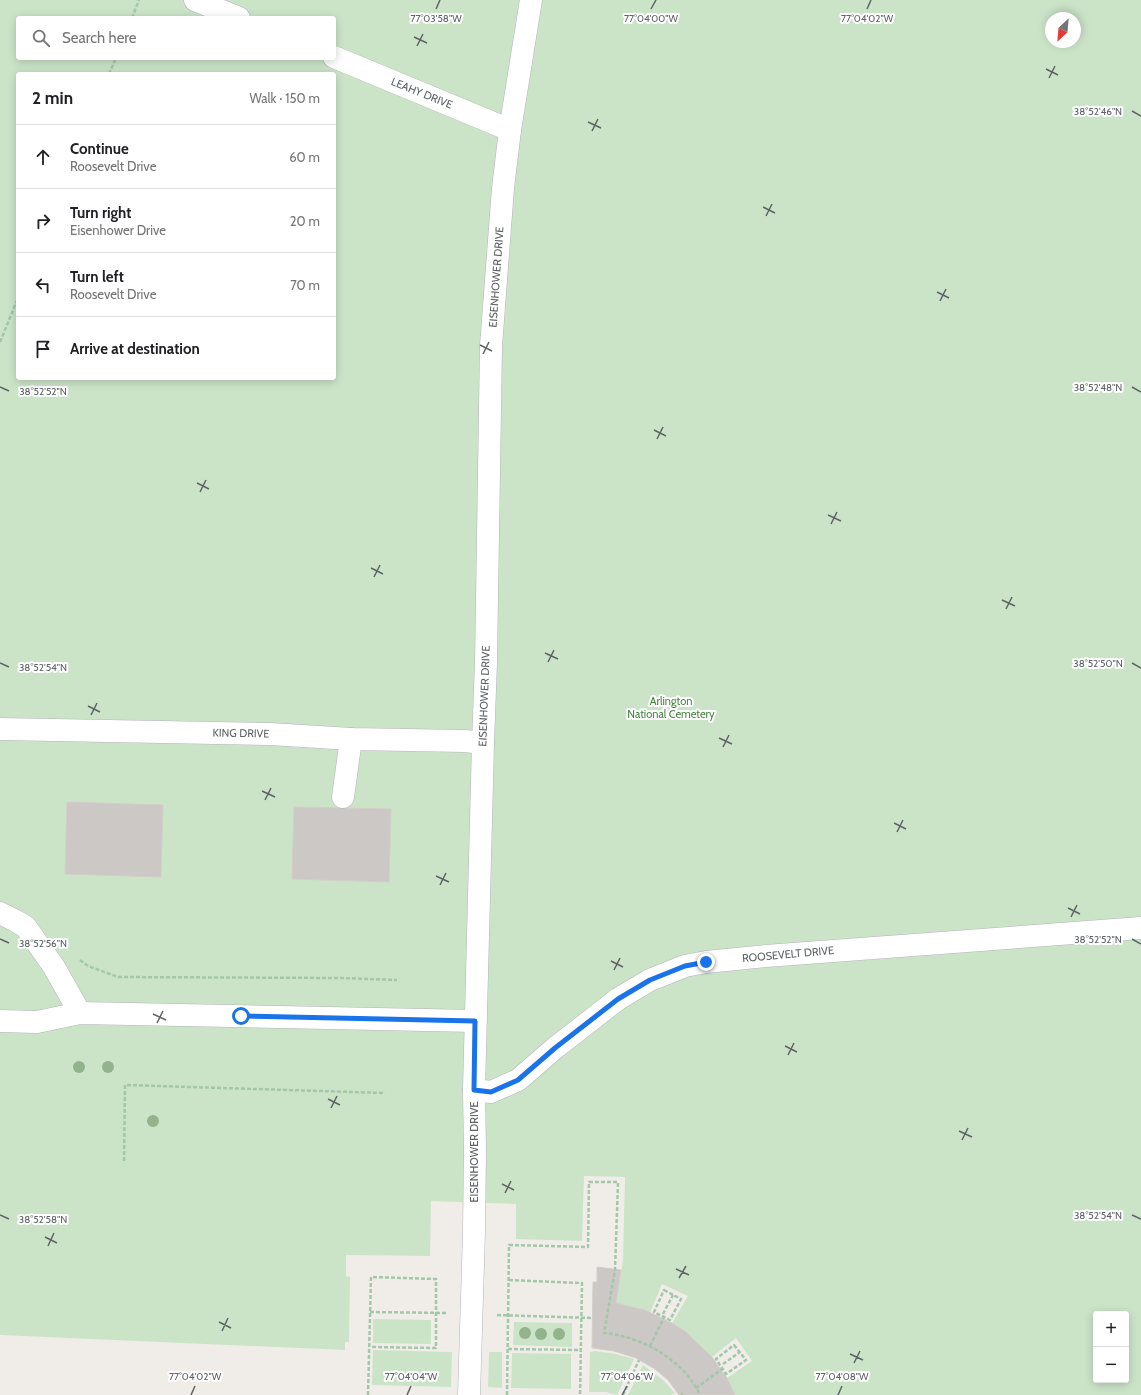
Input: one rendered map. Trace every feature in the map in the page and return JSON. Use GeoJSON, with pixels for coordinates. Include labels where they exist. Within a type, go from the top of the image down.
{"type":"FeatureCollection","features":[{"type":"Feature","properties":{"kind":"lane"},"geometry":{"type":"LineString","coordinates":[[195,0],[234,16]]}},
{"type":"Feature","properties":{"kind":"lane","name":"EISENHOWER DRIVE"},"geometry":{"type":"LineString","coordinates":[[469,1395],[474,1232],[475,1021],[486,662],[491,346],[502,204],[510,130],[531,0]]}},
{"type":"Feature","properties":{"kind":"lane","name":"LEAHY DRIVE"},"geometry":{"type":"LineString","coordinates":[[336,58],[510,130]]}},
{"type":"Feature","properties":{"kind":"lane","name":"KING DRIVE"},"geometry":{"type":"LineString","coordinates":[[0,729],[270,734],[351,739],[465,741],[483,743]]}},
{"type":"Feature","properties":{"kind":"lane"},"geometry":{"type":"LineString","coordinates":[[343,797],[351,739]]}},
{"type":"Feature","properties":{"kind":"lane"},"geometry":{"type":"LineString","coordinates":[[0,913],[26,928],[54,967],[80,1013]]}},
{"type":"Feature","properties":{"kind":"lane","name":"ROOSEVELT DRIVE"},"geometry":{"type":"LineString","coordinates":[[474,1090],[491,1092],[518,1080],[555,1048],[618,999],[650,980],[685,966],[744,958],[1141,928]]}},
{"type":"Feature","properties":{"kind":"lane"},"geometry":{"type":"LineString","coordinates":[[0,1021],[38,1022],[80,1013],[475,1021]]}},
{"type":"Feature","properties":{"kind":"path"},"geometry":{"type":"LineString","coordinates":[[133,16],[139,0]]}},
{"type":"Feature","properties":{"kind":"path"},"geometry":{"type":"LineString","coordinates":[[110,72],[115,60]]}},
{"type":"Feature","properties":{"kind":"path"},"geometry":{"type":"LineString","coordinates":[[0,342],[16,303]]}},
{"type":"Feature","properties":{"kind":"path"},"geometry":{"type":"LineString","coordinates":[[106,973],[118,977],[342,978],[397,980]]}},
{"type":"Feature","properties":{"kind":"path"},"geometry":{"type":"LineString","coordinates":[[124,1160],[125,1085],[385,1093]]}},
{"type":"Feature","properties":{"kind":"path"},"geometry":{"type":"LineString","coordinates":[[507,1395],[509,1245],[588,1247],[589,1182],[618,1182],[615,1270],[604,1333],[616,1334],[650,1346],[672,1361],[687,1376],[700,1395]]}},
{"type":"Feature","properties":{"kind":"path"},"geometry":{"type":"LineString","coordinates":[[368,1395],[371,1277],[436,1279],[436,1348],[370,1347]]}},
{"type":"Feature","properties":{"kind":"path"},"geometry":{"type":"LineString","coordinates":[[509,1280],[582,1283],[580,1395]]}},
{"type":"Feature","properties":{"kind":"path"},"geometry":{"type":"LineString","coordinates":[[664,1290],[681,1299],[670,1320],[663,1316],[654,1312],[664,1290]]}},
{"type":"Feature","properties":{"kind":"path"},"geometry":{"type":"LineString","coordinates":[[650,1346],[673,1295]]}},
{"type":"Feature","properties":{"kind":"path"},"geometry":{"type":"LineString","coordinates":[[370,1312],[453,1313]]}},
{"type":"Feature","properties":{"kind":"path"},"geometry":{"type":"LineString","coordinates":[[491,1315],[592,1318]]}},
{"type":"Feature","properties":{"kind":"path"},"geometry":{"type":"LineString","coordinates":[[734,1345],[746,1360],[726,1374],[722,1369],[716,1359],[734,1345]]}},
{"type":"Feature","properties":{"kind":"path"},"geometry":{"type":"LineString","coordinates":[[508,1349],[581,1350]]}},
{"type":"Feature","properties":{"kind":"path"},"geometry":{"type":"LineString","coordinates":[[723,1364],[740,1352]]}},
{"type":"Feature","properties":{"kind":"path"},"geometry":{"type":"LineString","coordinates":[[623,1395],[639,1360]]}},
{"type":"Feature","properties":{"kind":"path"},"geometry":{"type":"LineString","coordinates":[[696,1388],[722,1369]]}},
{"type":"Feature","properties":{"kind":"green space","name":"Arlington National Cemetery"},"geometry":{"type":"Polygon","coordinates":[[[0,0],[1141,0],[1141,1395],[735,1395],[727,1378],[752,1361],[736,1338],[712,1357],[692,1337],[672,1323],[688,1296],[662,1284],[650,1313],[639,1308],[616,1303],[623,1260],[625,1177],[584,1176],[582,1241],[516,1239],[516,1204],[431,1201],[430,1256],[346,1255],[346,1276],[350,1277],[349,1342],[345,1342],[345,1350],[0,1335],[0,0]]]}},
{"type":"Feature","properties":{"kind":"green space"},"geometry":{"type":"Polygon","coordinates":[[[373,1319],[431,1320],[431,1344],[373,1343],[373,1319]]]}},
{"type":"Feature","properties":{"kind":"green space"},"geometry":{"type":"Polygon","coordinates":[[[514,1322],[572,1323],[572,1347],[513,1345],[514,1322]]]}},
{"type":"Feature","properties":{"kind":"green space"},"geometry":{"type":"Polygon","coordinates":[[[373,1350],[452,1352],[451,1387],[372,1385],[373,1350]]]}},
{"type":"Feature","properties":{"kind":"green space"},"geometry":{"type":"Polygon","coordinates":[[[595,1351],[616,1354],[634,1359],[617,1395],[606,1392],[589,1392],[590,1352],[595,1351]]]}},
{"type":"Feature","properties":{"kind":"green space"},"geometry":{"type":"Polygon","coordinates":[[[489,1352],[502,1352],[502,1388],[488,1387],[489,1352]]]}},
{"type":"Feature","properties":{"kind":"green space"},"geometry":{"type":"Polygon","coordinates":[[[512,1353],[571,1354],[571,1389],[511,1388],[512,1353]]]}},
{"type":"Feature","properties":{"kind":"green space"},"geometry":{"type":"Polygon","coordinates":[[[643,1365],[663,1380],[675,1393],[671,1395],[628,1395],[643,1365]]]}},
{"type":"Feature","properties":{"kind":"building"},"geometry":{"type":"Polygon","coordinates":[[[67,802],[163,805],[161,877],[65,874],[67,802]]]}},
{"type":"Feature","properties":{"kind":"building"},"geometry":{"type":"Polygon","coordinates":[[[294,807],[391,809],[389,882],[292,879],[294,807]]]}},
{"type":"Feature","properties":{"kind":"building"},"geometry":{"type":"Polygon","coordinates":[[[597,1267],[621,1270],[616,1303],[645,1310],[672,1323],[686,1332],[712,1357],[727,1378],[735,1395],[679,1395],[668,1380],[655,1369],[636,1358],[614,1351],[592,1348],[593,1282],[597,1282],[597,1267]]]}},
{"type":"Feature","properties":{"kind":"route"},"geometry":{"type":"LineString","coordinates":[[241,1016],[475,1021],[474,1090],[491,1092],[518,1080],[555,1048],[618,999],[650,980],[685,966],[706,962]]}}]}
